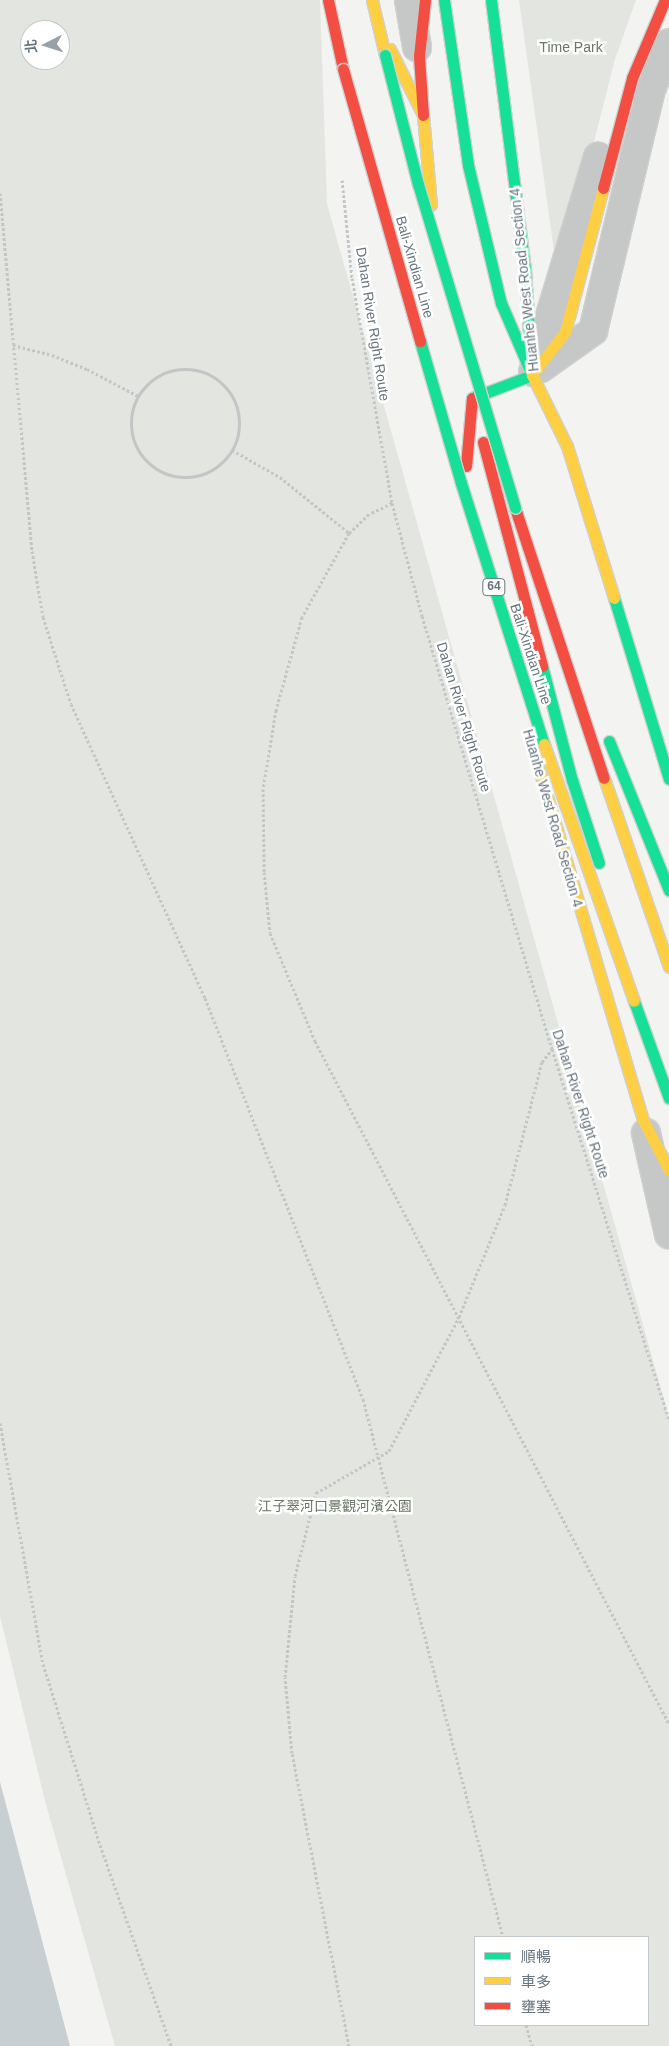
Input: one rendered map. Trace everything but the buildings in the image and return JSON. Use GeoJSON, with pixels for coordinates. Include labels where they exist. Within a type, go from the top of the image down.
{"type":"FeatureCollection","features":[{"type":"Feature","properties":{"kind":"main road","name":"Bali-Xindian Line"},"geometry":{"type":"LineString","coordinates":[[328,0],[344,69],[460,482],[558,786],[669,1098]]}},
{"type":"Feature","properties":{"kind":"main road","name":"Bali-Xindian Line"},"geometry":{"type":"LineString","coordinates":[[372,0],[418,184],[514,508],[563,660],[669,967]]}},
{"type":"Feature","properties":{"kind":"main road"},"geometry":{"type":"LineString","coordinates":[[444,0],[452,42],[468,165],[501,303],[532,375]]}},
{"type":"Feature","properties":{"kind":"main road","name":"Huanhe West Road Section 4"},"geometry":{"type":"LineString","coordinates":[[491,0],[525,268],[532,375],[567,446],[669,779]]}},
{"type":"Feature","properties":{"kind":"main road"},"geometry":{"type":"LineString","coordinates":[[472,398],[532,375],[565,332],[632,78],[665,0]]}},
{"type":"Feature","properties":{"kind":"main road","name":"Huanhe West Road Section 4"},"geometry":{"type":"LineString","coordinates":[[410,1],[391,52],[423,115],[434,238],[448,310],[572,780],[669,1072]]}},
{"type":"Feature","properties":{"kind":"main road"},"geometry":{"type":"LineString","coordinates":[[419,56],[423,115]]}},
{"type":"Feature","properties":{"kind":"main road","name":"Huanhe West Road Section 4"},"geometry":{"type":"LineString","coordinates":[[472,398],[464,497],[544,787],[643,1120]]}},
{"type":"Feature","properties":{"kind":"main road"},"geometry":{"type":"LineString","coordinates":[[514,508],[588,690]]}},
{"type":"Feature","properties":{"kind":"main road"},"geometry":{"type":"LineString","coordinates":[[603,726],[669,890]]}},
{"type":"Feature","properties":{"kind":"main road"},"geometry":{"type":"LineString","coordinates":[[643,1120],[669,1170]]}},
{"type":"Feature","properties":{"kind":"street"},"geometry":{"type":"LineString","coordinates":[[452,42],[459,0]]}},
{"type":"Feature","properties":{"kind":"street"},"geometry":{"type":"LineString","coordinates":[[532,375],[622,77],[653,0]]}},
{"type":"Feature","properties":{"kind":"street"},"geometry":{"type":"LineString","coordinates":[[410,1],[419,56]]}},
{"type":"Feature","properties":{"kind":"street"},"geometry":{"type":"LineString","coordinates":[[532,375],[593,331],[651,90],[669,43]]}},
{"type":"Feature","properties":{"kind":"street","name":"Huanhe West Road Section 4"},"geometry":{"type":"LineString","coordinates":[[643,1120],[669,1234]]}},
{"type":"Feature","properties":{"kind":"path","name":"Dahan River Right Route"},"geometry":{"type":"LineString","coordinates":[[341,169],[352,278],[392,503],[422,616],[552,1049],[669,1421]]}},
{"type":"Feature","properties":{"kind":"path"},"geometry":{"type":"LineString","coordinates":[[0,192],[32,551],[43,616],[71,704],[204,998],[362,1399],[504,1936]]}},
{"type":"Feature","properties":{"kind":"path"},"geometry":{"type":"LineString","coordinates":[[13,345],[52,355],[87,369],[138,396]]}},
{"type":"Feature","properties":{"kind":"path"},"geometry":{"type":"LineString","coordinates":[[174,370],[205,372],[218,380],[236,405],[238,435],[232,450],[223,462],[196,476],[180,477],[152,466],[134,441],[132,410],[138,396],[160,374],[174,370]]}},
{"type":"Feature","properties":{"kind":"path"},"geometry":{"type":"LineString","coordinates":[[232,450],[280,477],[349,533]]}},
{"type":"Feature","properties":{"kind":"path"},"geometry":{"type":"LineString","coordinates":[[392,503],[369,514],[349,533],[302,617],[276,710],[263,789],[264,872],[270,933],[315,1042],[669,1724]]}},
{"type":"Feature","properties":{"kind":"path"},"geometry":{"type":"LineString","coordinates":[[349,2046],[292,1752],[285,1677],[295,1576],[316,1493],[389,1451],[459,1317],[505,1205],[542,1062],[552,1049]]}},
{"type":"Feature","properties":{"kind":"path"},"geometry":{"type":"LineString","coordinates":[[0,1423],[43,1664],[100,1845],[171,2046]]}},
{"type":"Feature","properties":{"kind":"path"},"geometry":{"type":"LineString","coordinates":[[526,2026],[532,2046]]}},
{"type":"Feature","properties":{"kind":"green space","name":"江子翠河口景觀河濱公園"},"geometry":{"type":"Polygon","coordinates":[[[0,0],[320,0],[327,204],[669,1417],[669,2046],[115,2046],[45,1801],[0,1616],[0,0]]]}},
{"type":"Feature","properties":{"kind":"green space","name":"Time Park"},"geometry":{"type":"Polygon","coordinates":[[[519,0],[636,0],[615,59],[587,169],[550,286],[554,251],[519,0]]]}},
{"type":"Feature","properties":{"kind":"shaded area"},"geometry":{"type":"Polygon","coordinates":[[[0,1782],[70,2046],[0,2046],[0,1782]]]}},
{"type":"Feature","properties":{"kind":"traffic: fast"},"geometry":{"type":"LineString","coordinates":[[444,0],[468,165],[501,303],[532,375]]}},
{"type":"Feature","properties":{"kind":"traffic: fast"},"geometry":{"type":"LineString","coordinates":[[491,0],[525,268],[531,367]]}},
{"type":"Feature","properties":{"kind":"traffic: fast"},"geometry":{"type":"LineString","coordinates":[[385,55],[418,184],[515,508]]}},
{"type":"Feature","properties":{"kind":"traffic: fast"},"geometry":{"type":"LineString","coordinates":[[420,341],[461,483],[544,744]]}},
{"type":"Feature","properties":{"kind":"traffic: fast"},"geometry":{"type":"LineString","coordinates":[[472,398],[532,375]]}},
{"type":"Feature","properties":{"kind":"traffic: fast"},"geometry":{"type":"LineString","coordinates":[[614,598],[669,779]]}},
{"type":"Feature","properties":{"kind":"traffic: fast"},"geometry":{"type":"LineString","coordinates":[[542,666],[572,780],[599,863]]}},
{"type":"Feature","properties":{"kind":"traffic: fast"},"geometry":{"type":"LineString","coordinates":[[609,741],[669,890]]}},
{"type":"Feature","properties":{"kind":"traffic: fast"},"geometry":{"type":"LineString","coordinates":[[634,1001],[669,1098]]}},
{"type":"Feature","properties":{"kind":"traffic: slow"},"geometry":{"type":"LineString","coordinates":[[372,0],[385,55]]}},
{"type":"Feature","properties":{"kind":"traffic: slow"},"geometry":{"type":"LineString","coordinates":[[390,49],[423,115],[431,205]]}},
{"type":"Feature","properties":{"kind":"traffic: slow"},"geometry":{"type":"LineString","coordinates":[[532,375],[565,332],[603,188]]}},
{"type":"Feature","properties":{"kind":"traffic: slow"},"geometry":{"type":"LineString","coordinates":[[531,367],[532,375],[567,446],[614,598]]}},
{"type":"Feature","properties":{"kind":"traffic: slow"},"geometry":{"type":"LineString","coordinates":[[531,742],[643,1120]]}},
{"type":"Feature","properties":{"kind":"traffic: slow"},"geometry":{"type":"LineString","coordinates":[[544,744],[634,1001]]}},
{"type":"Feature","properties":{"kind":"traffic: slow"},"geometry":{"type":"LineString","coordinates":[[604,778],[669,967]]}},
{"type":"Feature","properties":{"kind":"traffic: slow"},"geometry":{"type":"LineString","coordinates":[[643,1120],[669,1170]]}},
{"type":"Feature","properties":{"kind":"traffic: jam"},"geometry":{"type":"LineString","coordinates":[[328,0],[343,69]]}},
{"type":"Feature","properties":{"kind":"traffic: jam"},"geometry":{"type":"LineString","coordinates":[[423,115],[419,56],[425,0]]}},
{"type":"Feature","properties":{"kind":"traffic: jam"},"geometry":{"type":"LineString","coordinates":[[603,188],[632,78],[665,0]]}},
{"type":"Feature","properties":{"kind":"traffic: jam"},"geometry":{"type":"LineString","coordinates":[[343,69],[420,341]]}},
{"type":"Feature","properties":{"kind":"traffic: jam"},"geometry":{"type":"LineString","coordinates":[[466,466],[472,398]]}},
{"type":"Feature","properties":{"kind":"traffic: jam"},"geometry":{"type":"LineString","coordinates":[[483,442],[542,666]]}},
{"type":"Feature","properties":{"kind":"traffic: jam"},"geometry":{"type":"LineString","coordinates":[[515,508],[604,778]]}}]}
